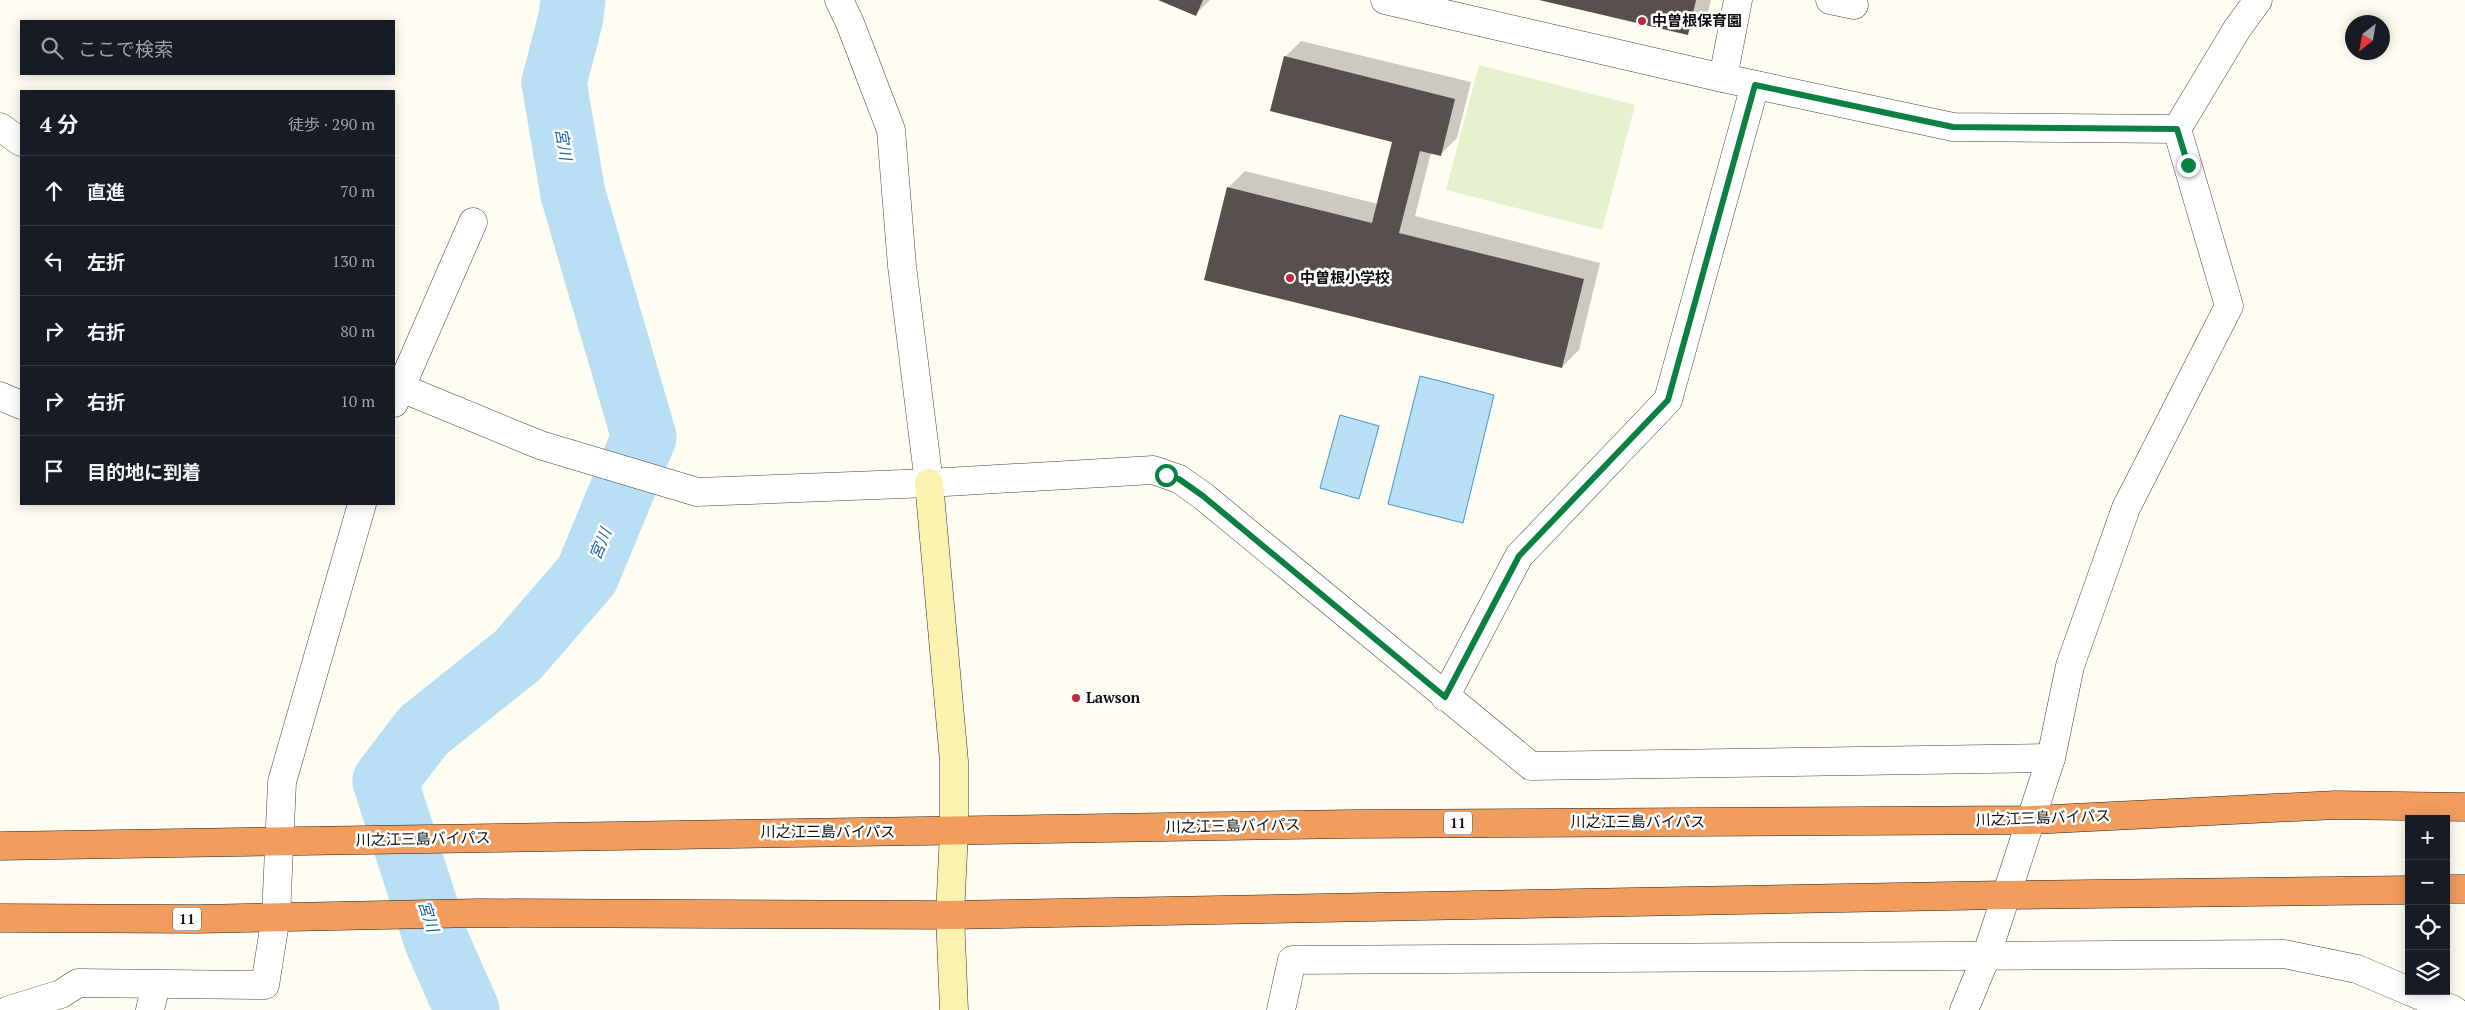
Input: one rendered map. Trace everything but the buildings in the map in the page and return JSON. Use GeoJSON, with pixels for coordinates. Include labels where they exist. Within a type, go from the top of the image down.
{"type":"FeatureCollection","features":[{"type":"Feature","properties":{"kind":"highway","name":"川之江三島バイパス"},"geometry":{"type":"LineString","coordinates":[[0,846],[840,830],[954,832],[1351,824],[2030,820],[2336,805],[2465,807]]}},
{"type":"Feature","properties":{"kind":"highway"},"geometry":{"type":"LineString","coordinates":[[2450,890],[2465,889]]}},
{"type":"Feature","properties":{"kind":"highway","name":"11"},"geometry":{"type":"LineString","coordinates":[[0,918],[198,919],[478,913],[950,915],[2005,895],[2405,890]]}},
{"type":"Feature","properties":{"kind":"street"},"geometry":{"type":"LineString","coordinates":[[839,0],[850,23],[891,130],[902,266],[929,483],[954,761],[954,832],[950,915],[954,1010]]}},
{"type":"Feature","properties":{"kind":"street"},"geometry":{"type":"LineString","coordinates":[[1385,0],[1723,78],[1953,127],[2177,129]]}},
{"type":"Feature","properties":{"kind":"street"},"geometry":{"type":"LineString","coordinates":[[1723,78],[1738,0]]}},
{"type":"Feature","properties":{"kind":"street"},"geometry":{"type":"LineString","coordinates":[[1964,1010],[1986,957],[2051,758],[2070,666],[2126,508],[2229,306],[2177,129],[2237,29],[2258,0]]}},
{"type":"Feature","properties":{"kind":"street"},"geometry":{"type":"LineString","coordinates":[[1445,697],[1519,556],[1668,400],[1755,85]]}},
{"type":"Feature","properties":{"kind":"street"},"geometry":{"type":"LineString","coordinates":[[0,127],[20,141]]}},
{"type":"Feature","properties":{"kind":"street"},"geometry":{"type":"LineString","coordinates":[[473,222],[395,392],[540,445],[697,492],[929,483],[1152,470],[1179,479],[1203,496],[1531,766],[2051,758]]}},
{"type":"Feature","properties":{"kind":"street"},"geometry":{"type":"LineString","coordinates":[[0,396],[20,405]]}},
{"type":"Feature","properties":{"kind":"street"},"geometry":{"type":"LineString","coordinates":[[9,1010],[61,994],[78,983],[153,998],[266,984],[276,916],[282,782],[360,505]]}},
{"type":"Feature","properties":{"kind":"street"},"geometry":{"type":"LineString","coordinates":[[1281,1010],[1292,960],[2284,954],[2357,969],[2405,989]]}},
{"type":"Feature","properties":{"kind":"street"},"geometry":{"type":"LineString","coordinates":[[2418,995],[2454,1010]]}},
{"type":"Feature","properties":{"kind":"green space"},"geometry":{"type":"Polygon","coordinates":[[[1479,65],[1635,105],[1602,230],[1446,190],[1479,65]]]}},
{"type":"Feature","properties":{"kind":"water"},"geometry":{"type":"Polygon","coordinates":[[[1420,376],[1494,395],[1463,523],[1388,504],[1420,376]]]}},
{"type":"Feature","properties":{"kind":"water"},"geometry":{"type":"Polygon","coordinates":[[[1340,415],[1379,426],[1359,499],[1320,488],[1340,415]]]}},
{"type":"Feature","properties":{"kind":"waterway","name":"宮川"},"geometry":{"type":"LineString","coordinates":[[467,1010],[437,942],[385,781],[423,731],[518,655],[587,575],[644,437],[573,194],[554,83],[571,17],[573,0]]}},
{"type":"Feature","properties":{"kind":"place","name":"中曽根保育園"},"geometry":{"type":"Point","coordinates":[1642,21]}},
{"type":"Feature","properties":{"kind":"place","name":"中曽根小学校"},"geometry":{"type":"Point","coordinates":[1290,278]}},
{"type":"Feature","properties":{"kind":"place","name":"Lawson"},"geometry":{"type":"Point","coordinates":[1076,698]}},
{"type":"Feature","properties":{"kind":"route"},"geometry":{"type":"LineString","coordinates":[[1166,475],[1179,479],[1203,496],[1445,697],[1519,556],[1668,400],[1755,85],[1953,127],[2177,129],[2188,165]]}}]}
